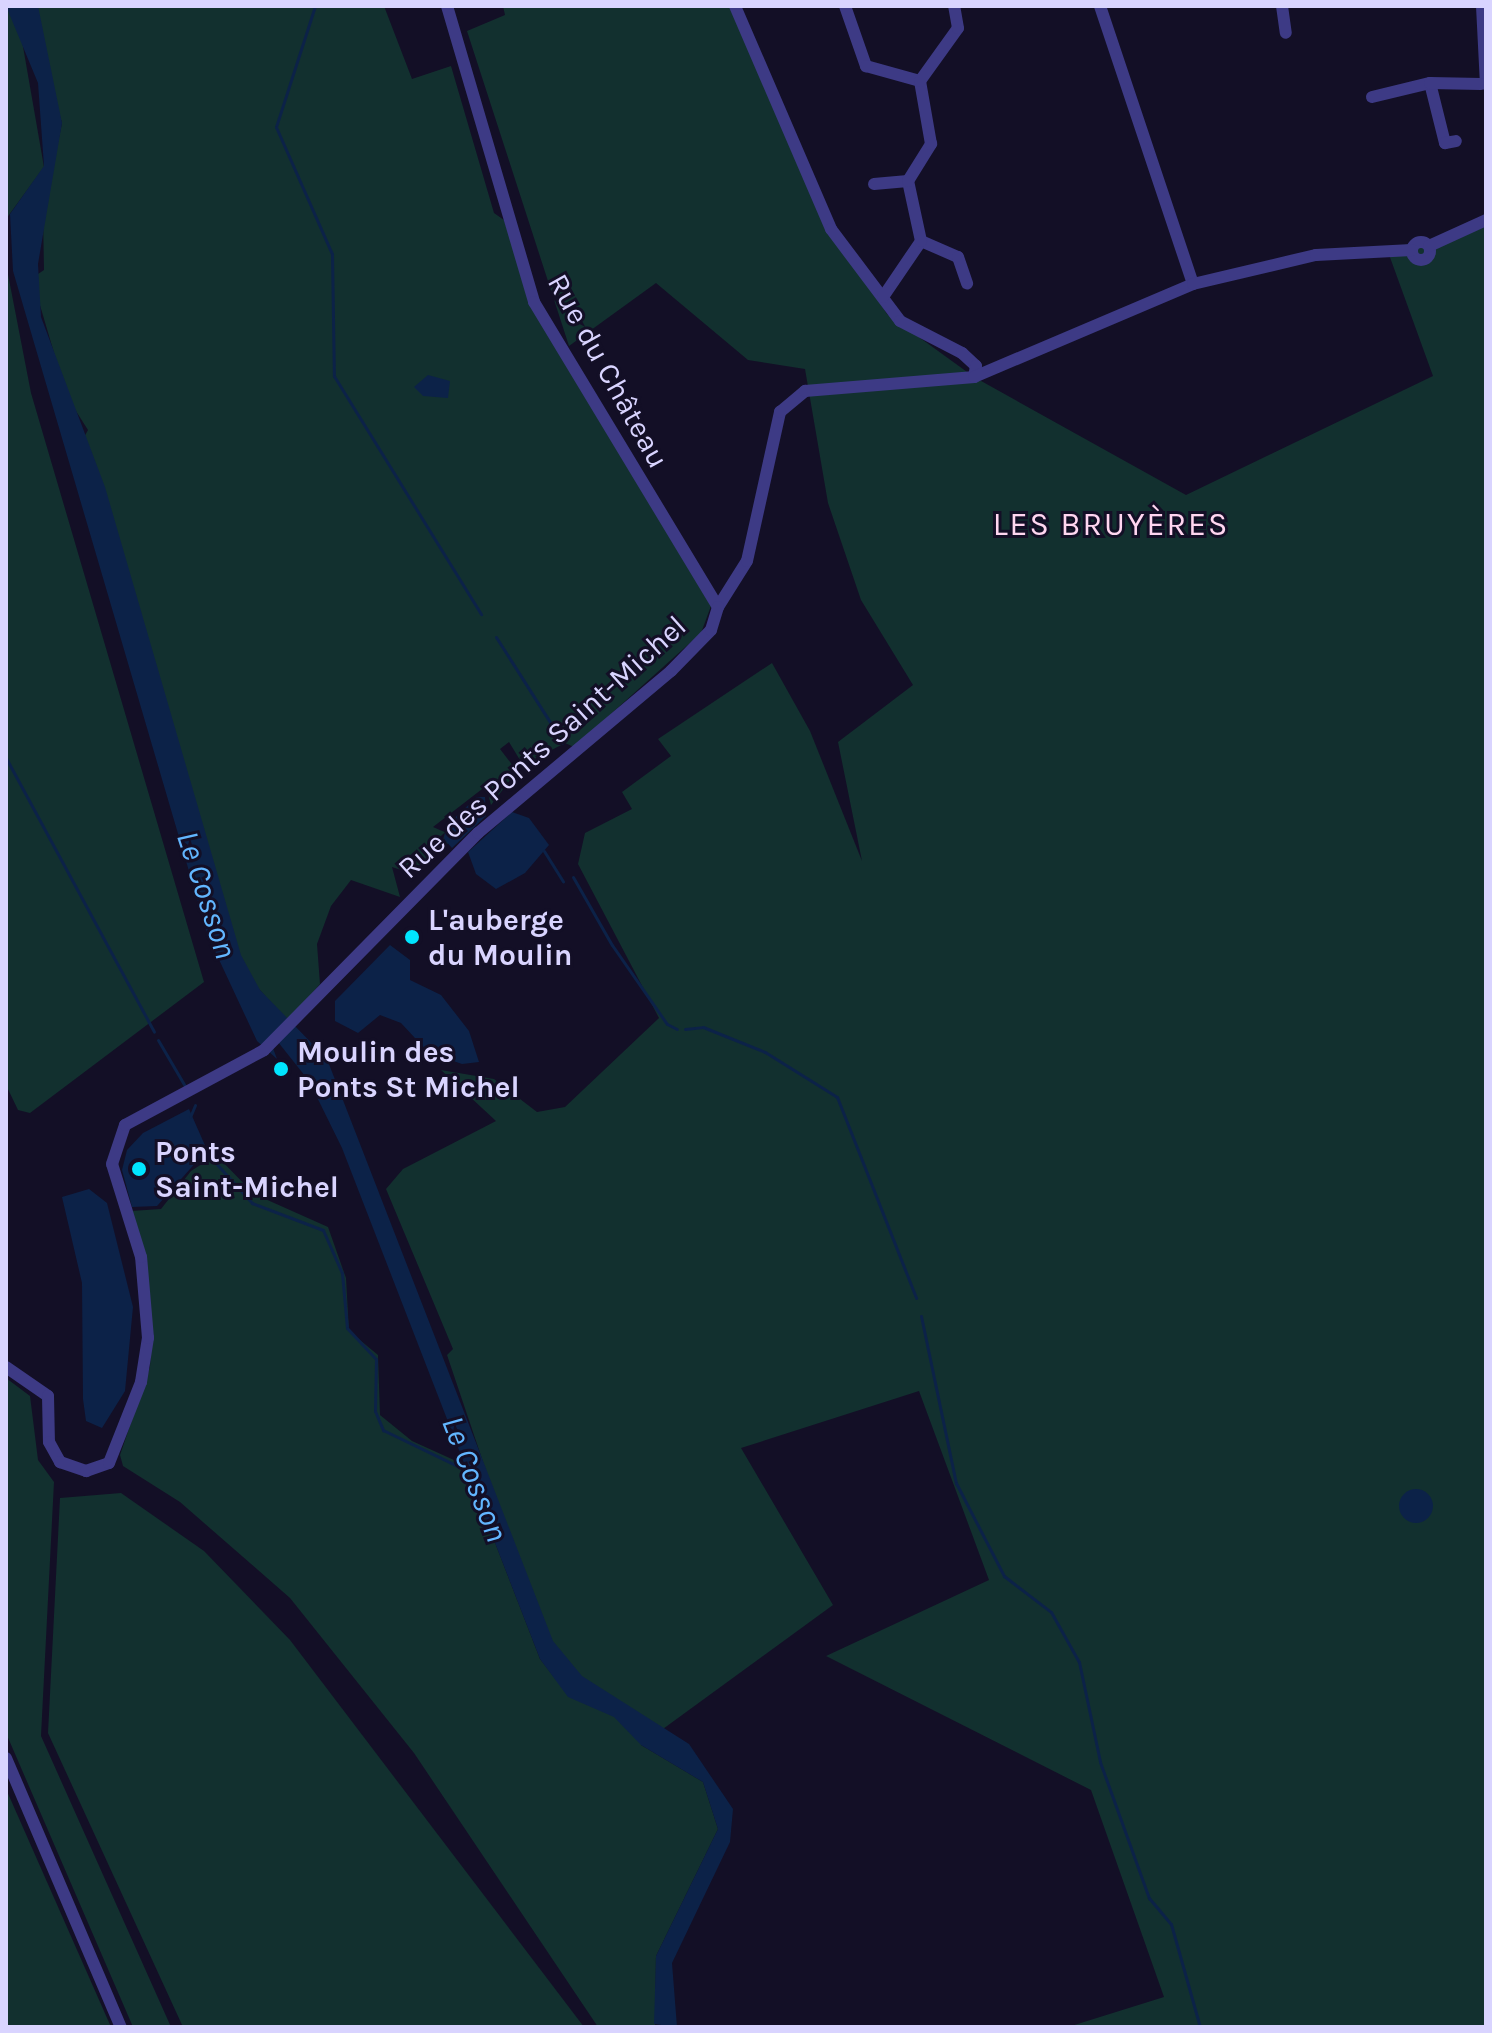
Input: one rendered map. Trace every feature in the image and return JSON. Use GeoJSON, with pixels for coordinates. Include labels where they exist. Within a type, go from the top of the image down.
{"type":"FeatureCollection","features":[{"type":"Feature","properties":{"kind":"street","name":"Rue du Château"},"geometry":{"type":"LineString","coordinates":[[447,6],[534,302],[718,607]]}},
{"type":"Feature","properties":{"kind":"street"},"geometry":{"type":"LineString","coordinates":[[735,6],[831,229],[900,321],[962,353],[976,366],[974,377]]}},
{"type":"Feature","properties":{"kind":"street"},"geometry":{"type":"LineString","coordinates":[[845,6],[866,66],[920,81]]}},
{"type":"Feature","properties":{"kind":"street"},"geometry":{"type":"LineString","coordinates":[[883,297],[921,241],[908,181],[931,144],[920,81],[958,28],[954,6]]}},
{"type":"Feature","properties":{"kind":"street"},"geometry":{"type":"LineString","coordinates":[[1100,6],[1193,284]]}},
{"type":"Feature","properties":{"kind":"street"},"geometry":{"type":"LineString","coordinates":[[1282,6],[1286,33]]}},
{"type":"Feature","properties":{"kind":"street"},"geometry":{"type":"LineString","coordinates":[[1372,97],[1430,83],[1484,84],[1482,6]]}},
{"type":"Feature","properties":{"kind":"street"},"geometry":{"type":"LineString","coordinates":[[1430,83],[1445,143],[1456,141]]}},
{"type":"Feature","properties":{"kind":"street"},"geometry":{"type":"LineString","coordinates":[[874,184],[908,181]]}},
{"type":"Feature","properties":{"kind":"street","name":"Rue des Ponts Saint-Michel"},"geometry":{"type":"LineString","coordinates":[[6,1367],[48,1396],[49,1442],[60,1462],[86,1471],[109,1463],[141,1382],[148,1338],[141,1257],[112,1164],[116,1138],[136,1117],[264,1050],[478,833],[671,671],[711,630],[718,607],[747,561],[780,412],[805,391],[974,377],[1193,284],[1316,255],[1412,250],[1419,242],[1429,246],[1486,220]]}},
{"type":"Feature","properties":{"kind":"street"},"geometry":{"type":"LineString","coordinates":[[921,241],[958,257],[967,283]]}},
{"type":"Feature","properties":{"kind":"street"},"geometry":{"type":"LineString","coordinates":[[6,1758],[121,2027]]}},
{"type":"Feature","properties":{"kind":"green space"},"geometry":{"type":"Polygon","coordinates":[[[6,6],[17,12],[44,167],[6,219],[6,6]]]}},
{"type":"Feature","properties":{"kind":"green space"},"geometry":{"type":"Polygon","coordinates":[[[27,6],[384,6],[412,79],[451,66],[494,213],[504,220],[534,312],[711,606],[701,633],[574,747],[565,743],[523,765],[509,742],[500,749],[517,771],[491,805],[486,786],[433,827],[456,837],[410,873],[392,867],[400,897],[351,880],[331,906],[317,944],[320,984],[288,1021],[239,967],[83,439],[88,430],[67,397],[32,278],[44,270],[43,216],[62,123],[27,6]]]}},
{"type":"Feature","properties":{"kind":"green space"},"geometry":{"type":"Polygon","coordinates":[[[503,6],[739,6],[816,202],[887,314],[974,377],[1186,495],[1433,376],[1387,249],[1486,226],[1486,2027],[1068,2027],[1164,1997],[1091,1790],[826,1656],[989,1580],[919,1391],[741,1448],[833,1605],[641,1745],[703,1782],[718,1829],[656,1956],[655,2027],[598,2027],[414,1753],[290,1598],[180,1502],[123,1466],[120,1455],[150,1367],[152,1319],[131,1211],[161,1209],[191,1171],[216,1155],[254,1194],[328,1227],[346,1278],[349,1331],[378,1355],[380,1415],[412,1441],[465,1465],[540,1659],[557,1681],[447,1355],[453,1349],[386,1189],[403,1169],[496,1121],[441,1070],[494,1079],[537,1112],[565,1107],[659,1018],[578,864],[585,833],[632,809],[622,792],[671,756],[658,739],[772,663],[810,731],[862,861],[838,742],[913,685],[861,600],[828,503],[805,369],[748,360],[656,283],[569,346],[467,31],[505,15],[503,6]]]}},
{"type":"Feature","properties":{"kind":"green space"},"geometry":{"type":"Polygon","coordinates":[[[6,264],[31,393],[204,982],[30,1113],[18,1110],[6,1085],[6,264]]]}},
{"type":"Feature","properties":{"kind":"green space"},"geometry":{"type":"Polygon","coordinates":[[[6,1378],[30,1396],[38,1460],[54,1482],[41,1736],[171,2027],[133,2027],[6,1733],[6,1378]]]}},
{"type":"Feature","properties":{"kind":"green space"},"geometry":{"type":"Polygon","coordinates":[[[121,1493],[204,1551],[290,1640],[584,2027],[183,2027],[48,1733],[60,1498],[121,1493]]]}},
{"type":"Feature","properties":{"kind":"green space"},"geometry":{"type":"Polygon","coordinates":[[[6,1789],[111,2027],[6,2027],[6,1789]]]}},
{"type":"Feature","properties":{"kind":"water","name":"Le Cosson"},"geometry":{"type":"Polygon","coordinates":[[[6,6],[38,6],[62,123],[38,264],[41,317],[105,487],[241,955],[260,990],[327,1059],[553,1641],[582,1676],[689,1744],[733,1809],[730,1842],[672,1963],[677,2027],[654,2024],[656,1956],[718,1829],[703,1782],[641,1745],[614,1717],[568,1697],[540,1659],[342,1148],[309,1081],[278,1042],[270,1040],[277,1059],[257,1041],[208,936],[13,271],[10,214],[44,166],[38,83],[6,6]]]}},
{"type":"Feature","properties":{"kind":"water"},"geometry":{"type":"Polygon","coordinates":[[[428,375],[450,381],[448,398],[423,396],[414,387],[428,375]]]}},
{"type":"Feature","properties":{"kind":"water"},"geometry":{"type":"Polygon","coordinates":[[[477,797],[485,797],[486,816],[452,848],[444,839],[446,826],[477,797]]]}},
{"type":"Feature","properties":{"kind":"water"},"geometry":{"type":"Polygon","coordinates":[[[512,812],[529,818],[549,845],[525,873],[496,889],[476,874],[468,852],[512,812]]]}},
{"type":"Feature","properties":{"kind":"water"},"geometry":{"type":"Polygon","coordinates":[[[390,945],[410,960],[410,980],[441,995],[469,1031],[479,1062],[462,1064],[428,1052],[401,1023],[380,1015],[358,1033],[335,1021],[335,1001],[390,945]]]}},
{"type":"Feature","properties":{"kind":"water"},"geometry":{"type":"Polygon","coordinates":[[[189,1109],[207,1150],[157,1206],[132,1207],[122,1170],[127,1150],[143,1133],[189,1109]]]}},
{"type":"Feature","properties":{"kind":"water"},"geometry":{"type":"Polygon","coordinates":[[[89,1189],[107,1203],[133,1307],[125,1391],[102,1428],[86,1421],[82,1283],[62,1197],[89,1189]]]}},
{"type":"Feature","properties":{"kind":"water"},"geometry":{"type":"Polygon","coordinates":[[[1416,1489],[1428,1494],[1433,1506],[1428,1518],[1416,1523],[1404,1518],[1399,1506],[1404,1494],[1416,1489]]]}},
{"type":"Feature","properties":{"kind":"waterway"},"geometry":{"type":"LineString","coordinates":[[315,6],[276,127],[332,254],[334,376],[481,614]]}},
{"type":"Feature","properties":{"kind":"waterway"},"geometry":{"type":"LineString","coordinates":[[496,637],[555,730]]}},
{"type":"Feature","properties":{"kind":"waterway"},"geometry":{"type":"LineString","coordinates":[[559,739],[562,743]]}},
{"type":"Feature","properties":{"kind":"waterway"},"geometry":{"type":"LineString","coordinates":[[6,758],[154,1032]]}},
{"type":"Feature","properties":{"kind":"waterway"},"geometry":{"type":"LineString","coordinates":[[544,851],[563,881]]}},
{"type":"Feature","properties":{"kind":"waterway"},"geometry":{"type":"LineString","coordinates":[[573,877],[612,945],[667,1024],[677,1029]]}},
{"type":"Feature","properties":{"kind":"waterway"},"geometry":{"type":"LineString","coordinates":[[685,1029],[703,1027],[765,1052],[837,1097],[916,1298]]}},
{"type":"Feature","properties":{"kind":"waterway"},"geometry":{"type":"LineString","coordinates":[[158,1040],[185,1086]]}},
{"type":"Feature","properties":{"kind":"waterway"},"geometry":{"type":"LineString","coordinates":[[190,1117],[195,1105]]}},
{"type":"Feature","properties":{"kind":"waterway","name":"Le Cosson"},"geometry":{"type":"LineString","coordinates":[[203,1149],[252,1203],[323,1230],[342,1273],[347,1328],[376,1359],[375,1411],[383,1430],[468,1471]]}},
{"type":"Feature","properties":{"kind":"waterway"},"geometry":{"type":"LineString","coordinates":[[921,1316],[956,1483],[1004,1576],[1051,1612],[1079,1662],[1100,1762],[1149,1898],[1171,1924],[1200,2027]]}},
{"type":"Feature","properties":{"kind":"place","name":"L'auberge du Moulin"},"geometry":{"type":"Point","coordinates":[412,937]}},
{"type":"Feature","properties":{"kind":"place","name":"Moulin des Ponts St Michel"},"geometry":{"type":"Point","coordinates":[281,1069]}},
{"type":"Feature","properties":{"kind":"place","name":"Ponts Saint-Michel"},"geometry":{"type":"Point","coordinates":[139,1169]}},
{"type":"Feature","properties":{"kind":"district","name":"LES BRUYÈRES"},"geometry":{"type":"Point","coordinates":[1111,525]}}]}
